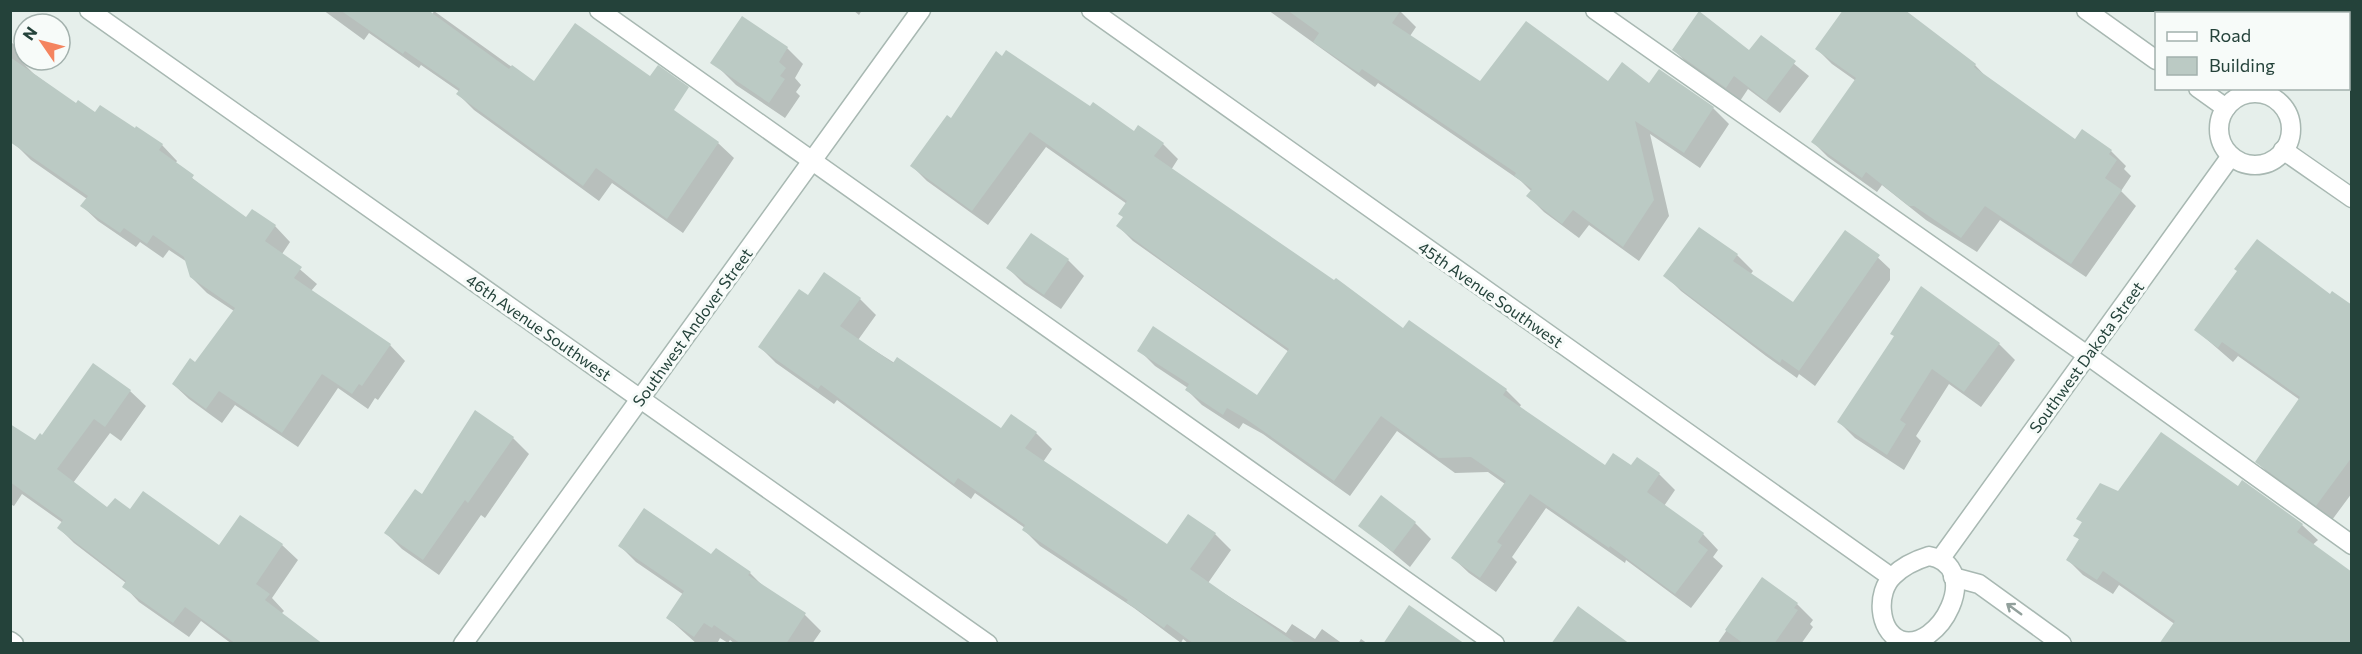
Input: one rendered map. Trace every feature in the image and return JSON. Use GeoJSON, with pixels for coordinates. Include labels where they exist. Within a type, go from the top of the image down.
{"type":"FeatureCollection","features":[{"type":"Feature","properties":{"kind":"street","name":"46th Avenue Southwest"},"geometry":{"type":"LineString","coordinates":[[89,10],[988,644]]}},
{"type":"Feature","properties":{"kind":"street"},"geometry":{"type":"LineString","coordinates":[[598,10],[1495,644]]}},
{"type":"Feature","properties":{"kind":"street","name":"Southwest Andover Street"},"geometry":{"type":"LineString","coordinates":[[463,644],[921,10]]}},
{"type":"Feature","properties":{"kind":"street","name":"45th Avenue Southwest"},"geometry":{"type":"LineString","coordinates":[[1091,10],[1891,577]]}},
{"type":"Feature","properties":{"kind":"street"},"geometry":{"type":"LineString","coordinates":[[1595,10],[2087,355],[2352,545]]}},
{"type":"Feature","properties":{"kind":"street"},"geometry":{"type":"LineString","coordinates":[[2086,10],[2155,59]]}},
{"type":"Feature","properties":{"kind":"street"},"geometry":{"type":"LineString","coordinates":[[2201,90],[2226,108]]}},
{"type":"Feature","properties":{"kind":"street"},"geometry":{"type":"LineString","coordinates":[[2249,94],[2278,94],[2290,122],[2290,134],[2283,150],[2272,161],[2260,165],[2249,164],[2231,156],[2222,145],[2219,134],[2219,121],[2226,108],[2232,101],[2249,94]]}},
{"type":"Feature","properties":{"kind":"street"},"geometry":{"type":"LineString","coordinates":[[2283,150],[2352,198]]}},
{"type":"Feature","properties":{"kind":"street","name":"Southwest Dakota Street"},"geometry":{"type":"LineString","coordinates":[[1941,558],[2231,156]]}},
{"type":"Feature","properties":{"kind":"street"},"geometry":{"type":"LineString","coordinates":[[1929,556],[1941,558],[1952,568],[1953,602],[1938,630],[1938,639],[1906,643],[1888,640],[1882,611],[1884,596],[1891,577],[1918,560],[1929,556]]}},
{"type":"Feature","properties":{"kind":"street"},"geometry":{"type":"LineString","coordinates":[[1953,577],[1979,584],[2062,644]]}},
{"type":"Feature","properties":{"kind":"building"},"geometry":{"type":"Polygon","coordinates":[[[340,10],[428,10],[509,69],[512,65],[534,81],[575,23],[650,76],[658,65],[689,87],[674,110],[719,142],[667,219],[596,168],[583,186],[456,94],[460,89],[405,51],[403,54],[340,10]]]}},
{"type":"Feature","properties":{"kind":"building"},"geometry":{"type":"Polygon","coordinates":[[[1287,10],[1401,10],[1392,23],[1480,81],[1526,21],[1608,81],[1622,62],[1649,83],[1659,69],[1714,107],[1684,153],[1635,121],[1654,200],[1623,247],[1573,210],[1562,224],[1526,196],[1532,189],[1514,176],[1516,173],[1362,69],[1359,73],[1313,42],[1319,33],[1287,10]]]}},
{"type":"Feature","properties":{"kind":"building"},"geometry":{"type":"Polygon","coordinates":[[[1843,10],[1905,10],[1976,64],[1974,67],[2075,139],[2082,129],[2112,150],[2109,154],[2117,160],[2105,178],[2122,190],[2071,264],[1985,206],[1961,238],[1914,206],[1909,206],[1866,172],[1862,178],[1811,142],[1856,78],[1815,49],[1843,10]]]}},
{"type":"Feature","properties":{"kind":"building"},"geometry":{"type":"Polygon","coordinates":[[[1699,11],[1749,50],[1761,35],[1796,61],[1766,101],[1734,76],[1726,88],[1672,50],[1699,11]]]}},
{"type":"Feature","properties":{"kind":"building"},"geometry":{"type":"Polygon","coordinates":[[[742,16],[788,47],[779,62],[786,68],[780,76],[785,79],[769,103],[710,63],[742,16]]]}},
{"type":"Feature","properties":{"kind":"building"},"geometry":{"type":"Polygon","coordinates":[[[1006,50],[1090,106],[1093,102],[1134,131],[1138,125],[1164,143],[1154,156],[1334,280],[1336,278],[1403,328],[1409,320],[1507,389],[1503,395],[1605,465],[1613,453],[1631,465],[1637,457],[1660,473],[1647,492],[1704,533],[1698,542],[1708,550],[1675,594],[1610,546],[1609,548],[1530,494],[1497,542],[1502,545],[1480,578],[1451,558],[1506,481],[1471,457],[1439,458],[1381,416],[1334,481],[1246,419],[1227,408],[1223,415],[1185,390],[1189,384],[1137,351],[1153,326],[1257,395],[1289,349],[1116,226],[1123,217],[1118,214],[1127,201],[1030,132],[972,211],[910,166],[947,115],[951,118],[996,51],[1002,56],[1006,50]]]}},
{"type":"Feature","properties":{"kind":"building"},"geometry":{"type":"Polygon","coordinates":[[[10,57],[12,72],[32,72],[76,103],[78,100],[95,112],[100,105],[163,144],[159,150],[194,175],[192,178],[246,217],[252,209],[276,225],[265,241],[302,267],[294,278],[391,344],[362,386],[359,384],[352,394],[322,374],[282,433],[219,391],[206,409],[172,384],[190,358],[195,362],[235,308],[190,277],[184,257],[153,235],[147,244],[124,228],[120,233],[80,206],[88,196],[10,142],[10,57]]]}},
{"type":"Feature","properties":{"kind":"building"},"geometry":{"type":"Polygon","coordinates":[[[1699,227],[1738,254],[1733,261],[1793,302],[1845,230],[1880,255],[1799,371],[1782,359],[1780,363],[1663,276],[1699,227]]]}},
{"type":"Feature","properties":{"kind":"building"},"geometry":{"type":"Polygon","coordinates":[[[1031,233],[1069,259],[1044,295],[1006,268],[1031,233]]]}},
{"type":"Feature","properties":{"kind":"building"},"geometry":{"type":"Polygon","coordinates":[[[2257,239],[2330,294],[2332,291],[2352,305],[2352,457],[2316,506],[2255,462],[2300,397],[2222,342],[2218,348],[2194,330],[2237,271],[2234,269],[2257,239]]]}},
{"type":"Feature","properties":{"kind":"building"},"geometry":{"type":"Polygon","coordinates":[[[824,272],[861,298],[840,326],[893,363],[897,357],[1001,428],[1011,414],[1037,432],[1025,448],[1167,544],[1188,514],[1216,533],[1190,569],[1297,644],[1194,644],[1167,624],[1164,628],[1126,602],[1128,600],[1022,530],[1025,525],[958,478],[954,484],[821,385],[818,389],[758,347],[799,289],[808,295],[824,272]]]}},
{"type":"Feature","properties":{"kind":"building"},"geometry":{"type":"Polygon","coordinates":[[[1921,286],[2000,343],[1964,392],[1932,369],[1900,420],[1906,424],[1887,455],[1837,422],[1894,336],[1890,334],[1921,286]]]}},
{"type":"Feature","properties":{"kind":"building"},"geometry":{"type":"Polygon","coordinates":[[[93,363],[131,390],[105,427],[94,419],[57,469],[107,507],[115,498],[130,509],[143,491],[219,545],[240,515],[283,544],[256,584],[270,594],[265,600],[323,644],[236,644],[185,607],[173,623],[122,587],[126,581],[57,528],[63,520],[10,482],[10,424],[35,440],[40,433],[42,435],[93,363]]]}},
{"type":"Feature","properties":{"kind":"building"},"geometry":{"type":"Polygon","coordinates":[[[475,410],[514,437],[468,503],[465,500],[423,560],[384,533],[415,489],[422,494],[475,410]]]}},
{"type":"Feature","properties":{"kind":"building"},"geometry":{"type":"Polygon","coordinates":[[[2161,432],[2238,486],[2242,480],[2303,524],[2297,532],[2352,572],[2352,644],[2159,644],[2175,621],[2103,571],[2097,580],[2066,560],[2079,539],[2073,536],[2082,522],[2076,519],[2100,483],[2118,491],[2161,432]]]}},
{"type":"Feature","properties":{"kind":"building"},"geometry":{"type":"Polygon","coordinates":[[[1381,495],[1416,522],[1393,552],[1358,526],[1381,495]]]}},
{"type":"Feature","properties":{"kind":"building"},"geometry":{"type":"Polygon","coordinates":[[[644,508],[711,554],[716,548],[751,572],[748,575],[806,613],[786,644],[741,644],[714,625],[712,628],[704,623],[694,637],[666,618],[684,591],[618,546],[644,508]]]}},
{"type":"Feature","properties":{"kind":"building"},"geometry":{"type":"Polygon","coordinates":[[[1762,577],[1798,603],[1794,608],[1798,610],[1774,644],[1744,644],[1725,630],[1762,577]]]}},
{"type":"Feature","properties":{"kind":"building"},"geometry":{"type":"Polygon","coordinates":[[[1409,605],[1465,644],[1383,644],[1409,605]]]}},
{"type":"Feature","properties":{"kind":"building"},"geometry":{"type":"Polygon","coordinates":[[[1578,606],[1630,644],[1551,644],[1578,606]]]}}]}
